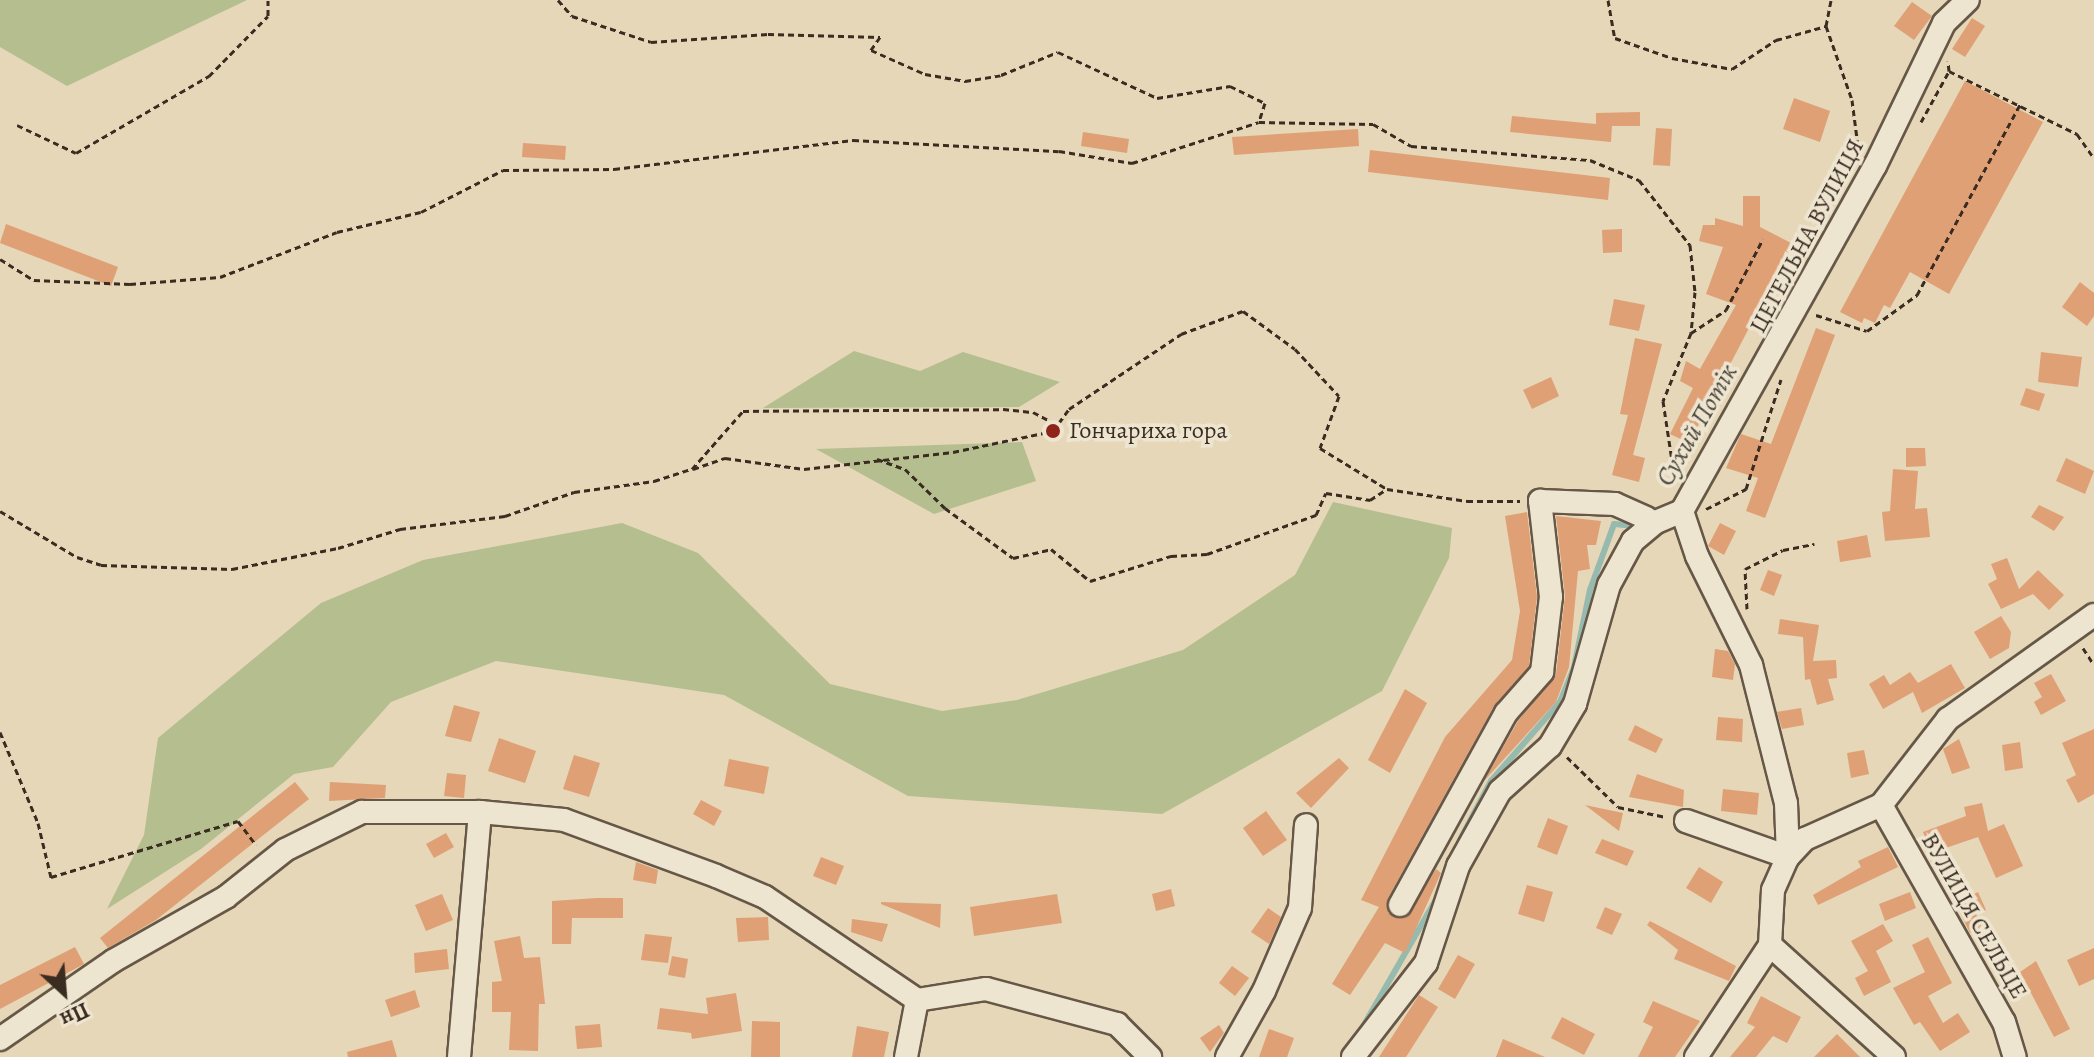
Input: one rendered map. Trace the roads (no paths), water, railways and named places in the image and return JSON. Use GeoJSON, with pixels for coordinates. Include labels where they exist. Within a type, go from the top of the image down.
{"type":"FeatureCollection","features":[{"type":"Feature","properties":{"kind":"street","name":"ЦЕГЕЛЬНА ВУЛИЦЯ"},"geometry":{"type":"LineString","coordinates":[[1684,515],[1846,221],[1944,23],[1968,0]]}},
{"type":"Feature","properties":{"kind":"street"},"geometry":{"type":"LineString","coordinates":[[1400,905],[1506,713],[1542,672],[1551,597],[1540,501],[1615,504],[1647,518]]}},
{"type":"Feature","properties":{"kind":"street"},"geometry":{"type":"LineString","coordinates":[[1353,1057],[1426,963],[1458,866],[1500,791],[1550,746],[1575,704],[1609,585],[1633,541],[1656,522],[1684,515],[1697,556],[1751,665],[1786,803],[1788,857]]}},
{"type":"Feature","properties":{"kind":"street"},"geometry":{"type":"LineString","coordinates":[[1696,1057],[1770,945],[1773,890],[1788,857],[1805,839],[1881,805],[1948,719],[2094,615]]}},
{"type":"Feature","properties":{"kind":"street","name":"ВУЛИЦЯ СЕЛЬЦЕ"},"geometry":{"type":"LineString","coordinates":[[1881,805],[2004,1022],[2015,1057]]}},
{"type":"Feature","properties":{"kind":"street"},"geometry":{"type":"LineString","coordinates":[[0,1039],[113,961],[226,897],[285,850],[362,812],[480,812],[564,820],[765,897],[917,1000],[986,989],[1117,1024],[1150,1057]]}},
{"type":"Feature","properties":{"kind":"street"},"geometry":{"type":"LineString","coordinates":[[459,1057],[480,812]]}},
{"type":"Feature","properties":{"kind":"street"},"geometry":{"type":"LineString","coordinates":[[1686,821],[1788,857]]}},
{"type":"Feature","properties":{"kind":"street"},"geometry":{"type":"LineString","coordinates":[[1227,1057],[1264,991],[1300,908],[1306,825]]}},
{"type":"Feature","properties":{"kind":"street"},"geometry":{"type":"LineString","coordinates":[[1770,945],[1894,1057]]}},
{"type":"Feature","properties":{"kind":"street"},"geometry":{"type":"LineString","coordinates":[[906,1057],[917,1000]]}},
{"type":"Feature","properties":{"kind":"waterway","name":"Сухий Потік"},"geometry":{"type":"LineString","coordinates":[[1460,840],[1491,781],[1560,702],[1574,667],[1590,590],[1614,524],[1639,526]]}},
{"type":"Feature","properties":{"kind":"waterway","name":"Сухий Потік"},"geometry":{"type":"LineString","coordinates":[[1361,1030],[1437,898]]}},
{"type":"Feature","properties":{"kind":"place","name":"Гончариха гора"},"geometry":{"type":"Point","coordinates":[1053,431]}}]}
